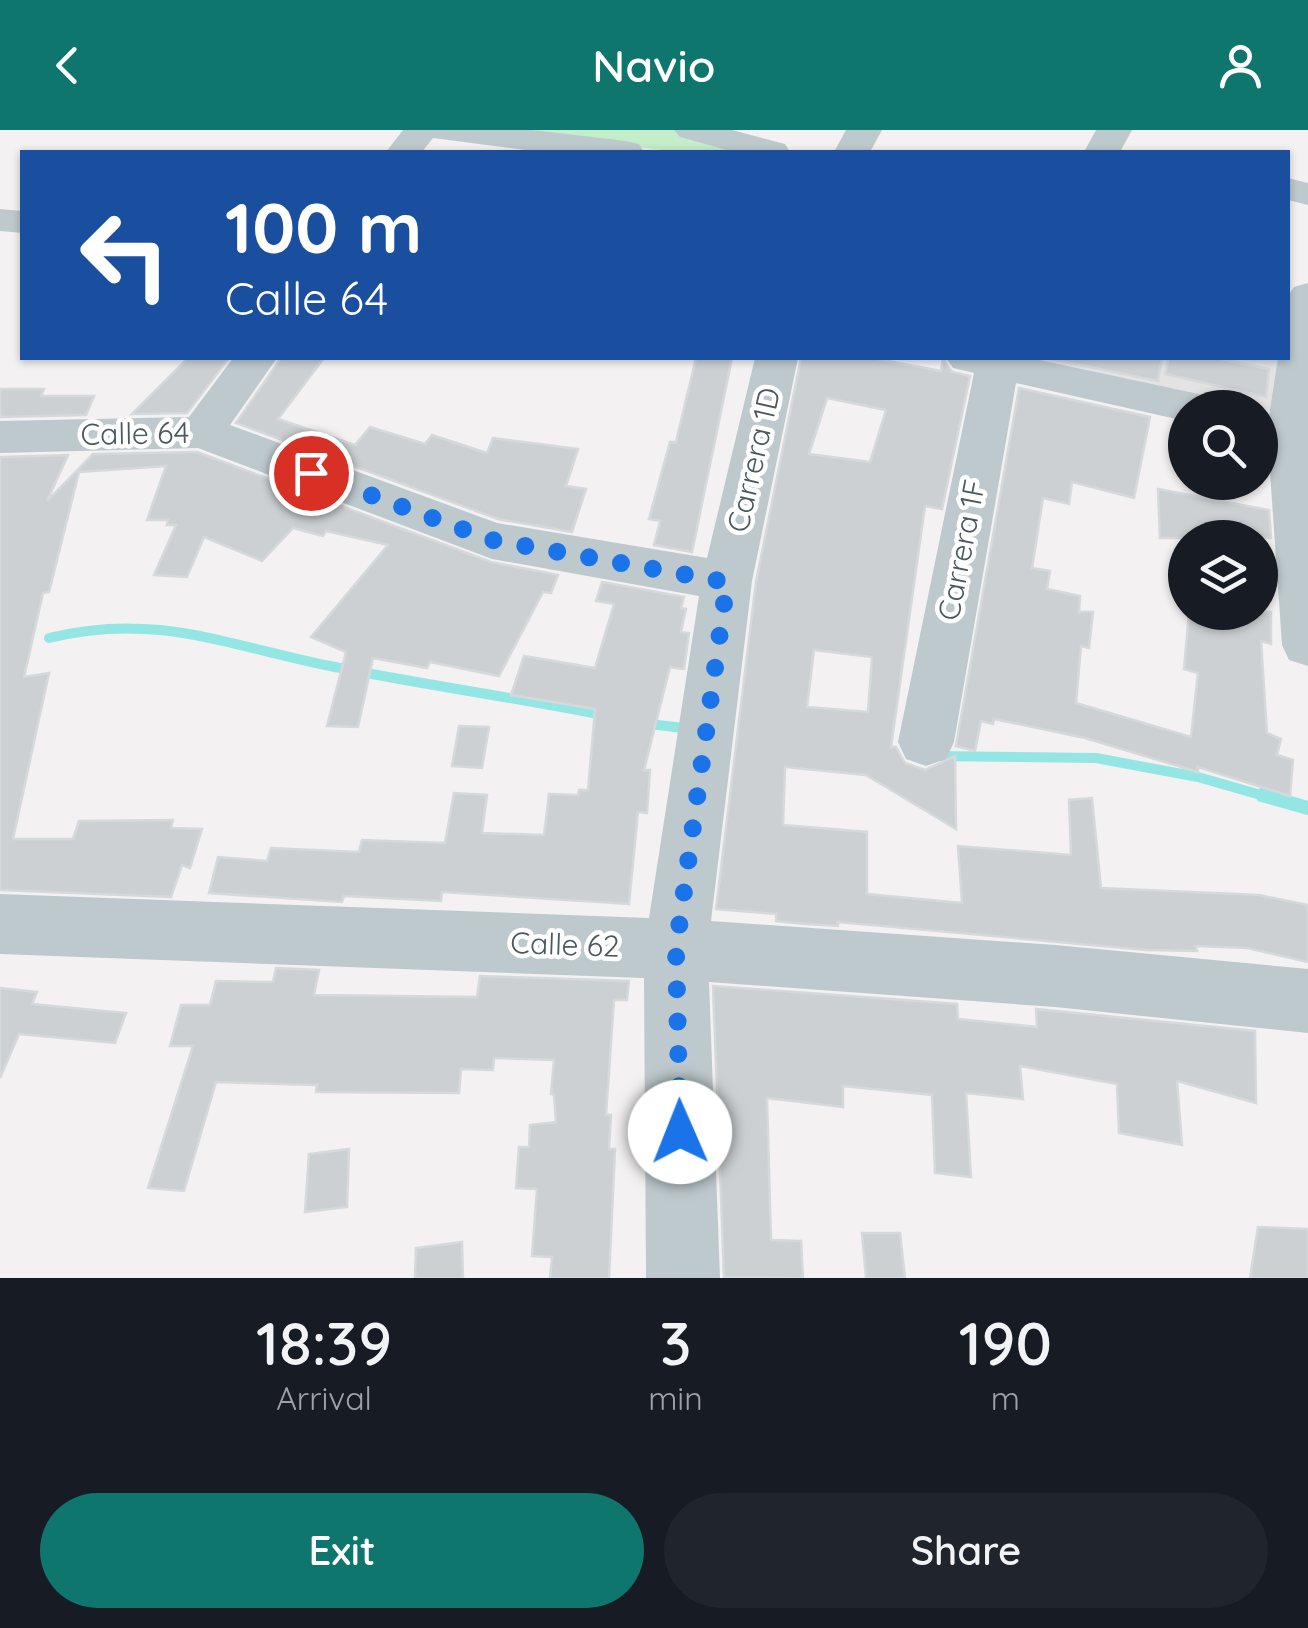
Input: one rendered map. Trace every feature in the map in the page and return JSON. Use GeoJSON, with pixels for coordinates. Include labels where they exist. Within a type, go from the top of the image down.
{"type":"FeatureCollection","features":[{"type":"Feature","properties":{"kind":"street"},"geometry":{"type":"LineString","coordinates":[[406,150],[421,130]]}},
{"type":"Feature","properties":{"kind":"street"},"geometry":{"type":"LineString","coordinates":[[444,130],[609,150]]}},
{"type":"Feature","properties":{"kind":"street"},"geometry":{"type":"LineString","coordinates":[[692,130],[765,150]]}},
{"type":"Feature","properties":{"kind":"street"},"geometry":{"type":"LineString","coordinates":[[1302,301],[1286,429],[1308,644]]}},
{"type":"Feature","properties":{"kind":"street"},"geometry":{"type":"LineString","coordinates":[[202,432],[254,360]]}},
{"type":"Feature","properties":{"kind":"street","name":"Carrera 1D"},"geometry":{"type":"LineString","coordinates":[[683,1278],[676,949],[727,582],[776,360]]}},
{"type":"Feature","properties":{"kind":"street"},"geometry":{"type":"LineString","coordinates":[[988,360],[1168,402]]}},
{"type":"Feature","properties":{"kind":"street","name":"Carrera 1F"},"geometry":{"type":"LineString","coordinates":[[926,742],[988,360]]}},
{"type":"Feature","properties":{"kind":"street","name":"Calle 64"},"geometry":{"type":"LineString","coordinates":[[0,437],[202,432],[492,540],[727,582]]}},
{"type":"Feature","properties":{"kind":"street","name":"Calle 62"},"geometry":{"type":"LineString","coordinates":[[0,924],[676,949],[1055,976],[1308,1001]]}},
{"type":"Feature","properties":{"kind":"shaded area"},"geometry":{"type":"Polygon","coordinates":[[[1028,360],[1281,360],[1277,390],[1171,390],[1028,360]]]}},
{"type":"Feature","properties":{"kind":"green space"},"geometry":{"type":"Polygon","coordinates":[[[496,130],[678,130],[747,150],[662,150],[496,130]]]}},
{"type":"Feature","properties":{"kind":"building"},"geometry":{"type":"Polygon","coordinates":[[[186,360],[227,360],[187,413],[132,414],[186,360]]]}},
{"type":"Feature","properties":{"kind":"building"},"geometry":{"type":"Polygon","coordinates":[[[280,360],[322,360],[278,419],[355,445],[370,427],[425,444],[432,435],[487,453],[493,438],[578,449],[566,486],[586,489],[572,532],[498,519],[236,423],[280,360]]]}},
{"type":"Feature","properties":{"kind":"building"},"geometry":{"type":"Polygon","coordinates":[[[696,360],[732,360],[692,552],[654,545],[660,521],[649,519],[670,442],[676,442],[696,360]]]}},
{"type":"Feature","properties":{"kind":"building"},"geometry":{"type":"Polygon","coordinates":[[[801,360],[883,360],[941,371],[944,360],[952,372],[970,376],[942,509],[925,506],[891,747],[896,747],[905,763],[925,770],[955,756],[956,829],[866,775],[785,767],[783,825],[867,832],[867,894],[962,903],[958,846],[1071,855],[1069,800],[1092,798],[1101,888],[1259,895],[1308,905],[1308,962],[1247,948],[1195,946],[1197,951],[1146,950],[838,922],[838,926],[805,924],[776,921],[776,914],[716,909],[756,582],[801,360]],[[827,398],[809,454],[870,462],[886,410],[827,398]],[[814,650],[807,707],[868,712],[872,657],[814,650]]]}},
{"type":"Feature","properties":{"kind":"building"},"geometry":{"type":"Polygon","coordinates":[[[1056,360],[1162,360],[1158,381],[1056,360]]]}},
{"type":"Feature","properties":{"kind":"building"},"geometry":{"type":"Polygon","coordinates":[[[1168,360],[1226,360],[1269,369],[1267,390],[1235,390],[1165,374],[1168,360]]]}},
{"type":"Feature","properties":{"kind":"building"},"geometry":{"type":"Polygon","coordinates":[[[1019,388],[1150,417],[1134,498],[1072,482],[1069,504],[1043,498],[1032,568],[1050,571],[1047,589],[1080,596],[1079,612],[1093,612],[1089,648],[1081,646],[1076,703],[1191,737],[1198,673],[1184,669],[1187,630],[1271,630],[1271,644],[1261,641],[1267,733],[1281,739],[1277,755],[1293,760],[1290,796],[1198,767],[1198,772],[1085,738],[994,719],[993,724],[981,721],[975,751],[956,746],[1019,388]]]}},
{"type":"Feature","properties":{"kind":"building"},"geometry":{"type":"Polygon","coordinates":[[[0,389],[44,389],[41,396],[94,396],[86,415],[0,417],[0,389]]]}},
{"type":"Feature","properties":{"kind":"building"},"geometry":{"type":"Polygon","coordinates":[[[197,452],[491,562],[558,575],[551,593],[543,592],[499,676],[430,662],[427,668],[373,658],[358,727],[327,726],[346,652],[311,637],[388,545],[293,528],[262,561],[204,537],[187,577],[154,575],[176,525],[167,525],[168,520],[147,520],[166,466],[79,472],[49,592],[43,593],[24,677],[49,673],[13,839],[73,839],[79,821],[173,820],[171,828],[202,829],[190,868],[182,865],[171,897],[0,890],[0,457],[68,455],[47,501],[93,454],[197,452]]]}},
{"type":"Feature","properties":{"kind":"building"},"geometry":{"type":"Polygon","coordinates":[[[1158,489],[1168,491],[1168,500],[1216,500],[1269,510],[1270,520],[1168,520],[1168,538],[1160,538],[1158,489]]]}},
{"type":"Feature","properties":{"kind":"building"},"geometry":{"type":"Polygon","coordinates":[[[602,582],[684,597],[681,608],[686,609],[681,632],[689,633],[684,669],[670,667],[644,770],[650,770],[647,813],[638,812],[629,904],[442,892],[441,901],[344,896],[342,902],[209,893],[218,857],[267,861],[271,848],[359,852],[362,840],[445,843],[454,793],[487,795],[482,833],[544,835],[549,794],[578,795],[579,790],[588,790],[595,709],[511,695],[524,656],[595,668],[614,604],[596,601],[602,582]]]}},
{"type":"Feature","properties":{"kind":"building"},"geometry":{"type":"Polygon","coordinates":[[[459,726],[489,727],[482,768],[452,766],[459,726]]]}},
{"type":"Feature","properties":{"kind":"building"},"geometry":{"type":"Polygon","coordinates":[[[276,968],[319,970],[314,995],[477,997],[480,976],[629,981],[627,1000],[614,1000],[606,1115],[611,1115],[609,1149],[615,1149],[609,1278],[550,1278],[552,1257],[532,1256],[537,1189],[516,1188],[519,1147],[529,1147],[530,1125],[556,1122],[551,1094],[554,1060],[494,1058],[493,1070],[461,1069],[459,1093],[316,1092],[317,1085],[216,1082],[184,1191],[148,1188],[193,1046],[170,1046],[181,1005],[210,1005],[216,981],[273,982],[276,968]]]}},
{"type":"Feature","properties":{"kind":"building"},"geometry":{"type":"Polygon","coordinates":[[[713,986],[957,1004],[958,1019],[1037,1027],[1036,1009],[1255,1031],[1256,1103],[1177,1081],[1182,1145],[1119,1133],[1117,1084],[1020,1066],[1023,1099],[966,1093],[971,1177],[935,1173],[932,1095],[843,1086],[843,1107],[767,1098],[771,1240],[801,1241],[803,1278],[724,1277],[713,986]]]}},
{"type":"Feature","properties":{"kind":"building"},"geometry":{"type":"Polygon","coordinates":[[[0,988],[37,992],[32,1004],[126,1013],[115,1043],[19,1034],[0,1078],[0,988]]]}},
{"type":"Feature","properties":{"kind":"building"},"geometry":{"type":"Polygon","coordinates":[[[349,1149],[347,1207],[305,1212],[309,1154],[349,1149]]]}},
{"type":"Feature","properties":{"kind":"building"},"geometry":{"type":"Polygon","coordinates":[[[1258,1227],[1308,1229],[1308,1278],[1250,1278],[1258,1227]]]}},
{"type":"Feature","properties":{"kind":"building"},"geometry":{"type":"Polygon","coordinates":[[[862,1233],[900,1233],[905,1278],[866,1278],[862,1233]]]}},
{"type":"Feature","properties":{"kind":"building"},"geometry":{"type":"Polygon","coordinates":[[[462,1242],[463,1278],[415,1278],[416,1248],[462,1242]]]}},
{"type":"Feature","properties":{"kind":"waterway"},"geometry":{"type":"LineString","coordinates":[[49,638],[125,628],[160,630],[335,667],[608,716]]}},
{"type":"Feature","properties":{"kind":"waterway"},"geometry":{"type":"LineString","coordinates":[[641,723],[692,729]]}},
{"type":"Feature","properties":{"kind":"waterway"},"geometry":{"type":"LineString","coordinates":[[934,756],[1096,758],[1198,777],[1271,798]]}},
{"type":"Feature","properties":{"kind":"waterway"},"geometry":{"type":"LineString","coordinates":[[1262,795],[1308,808]]}},
{"type":"Feature","properties":{"kind":"route"},"geometry":{"type":"LineString","coordinates":[[311,473],[492,540],[727,582],[676,949],[680,1132]]}}]}
